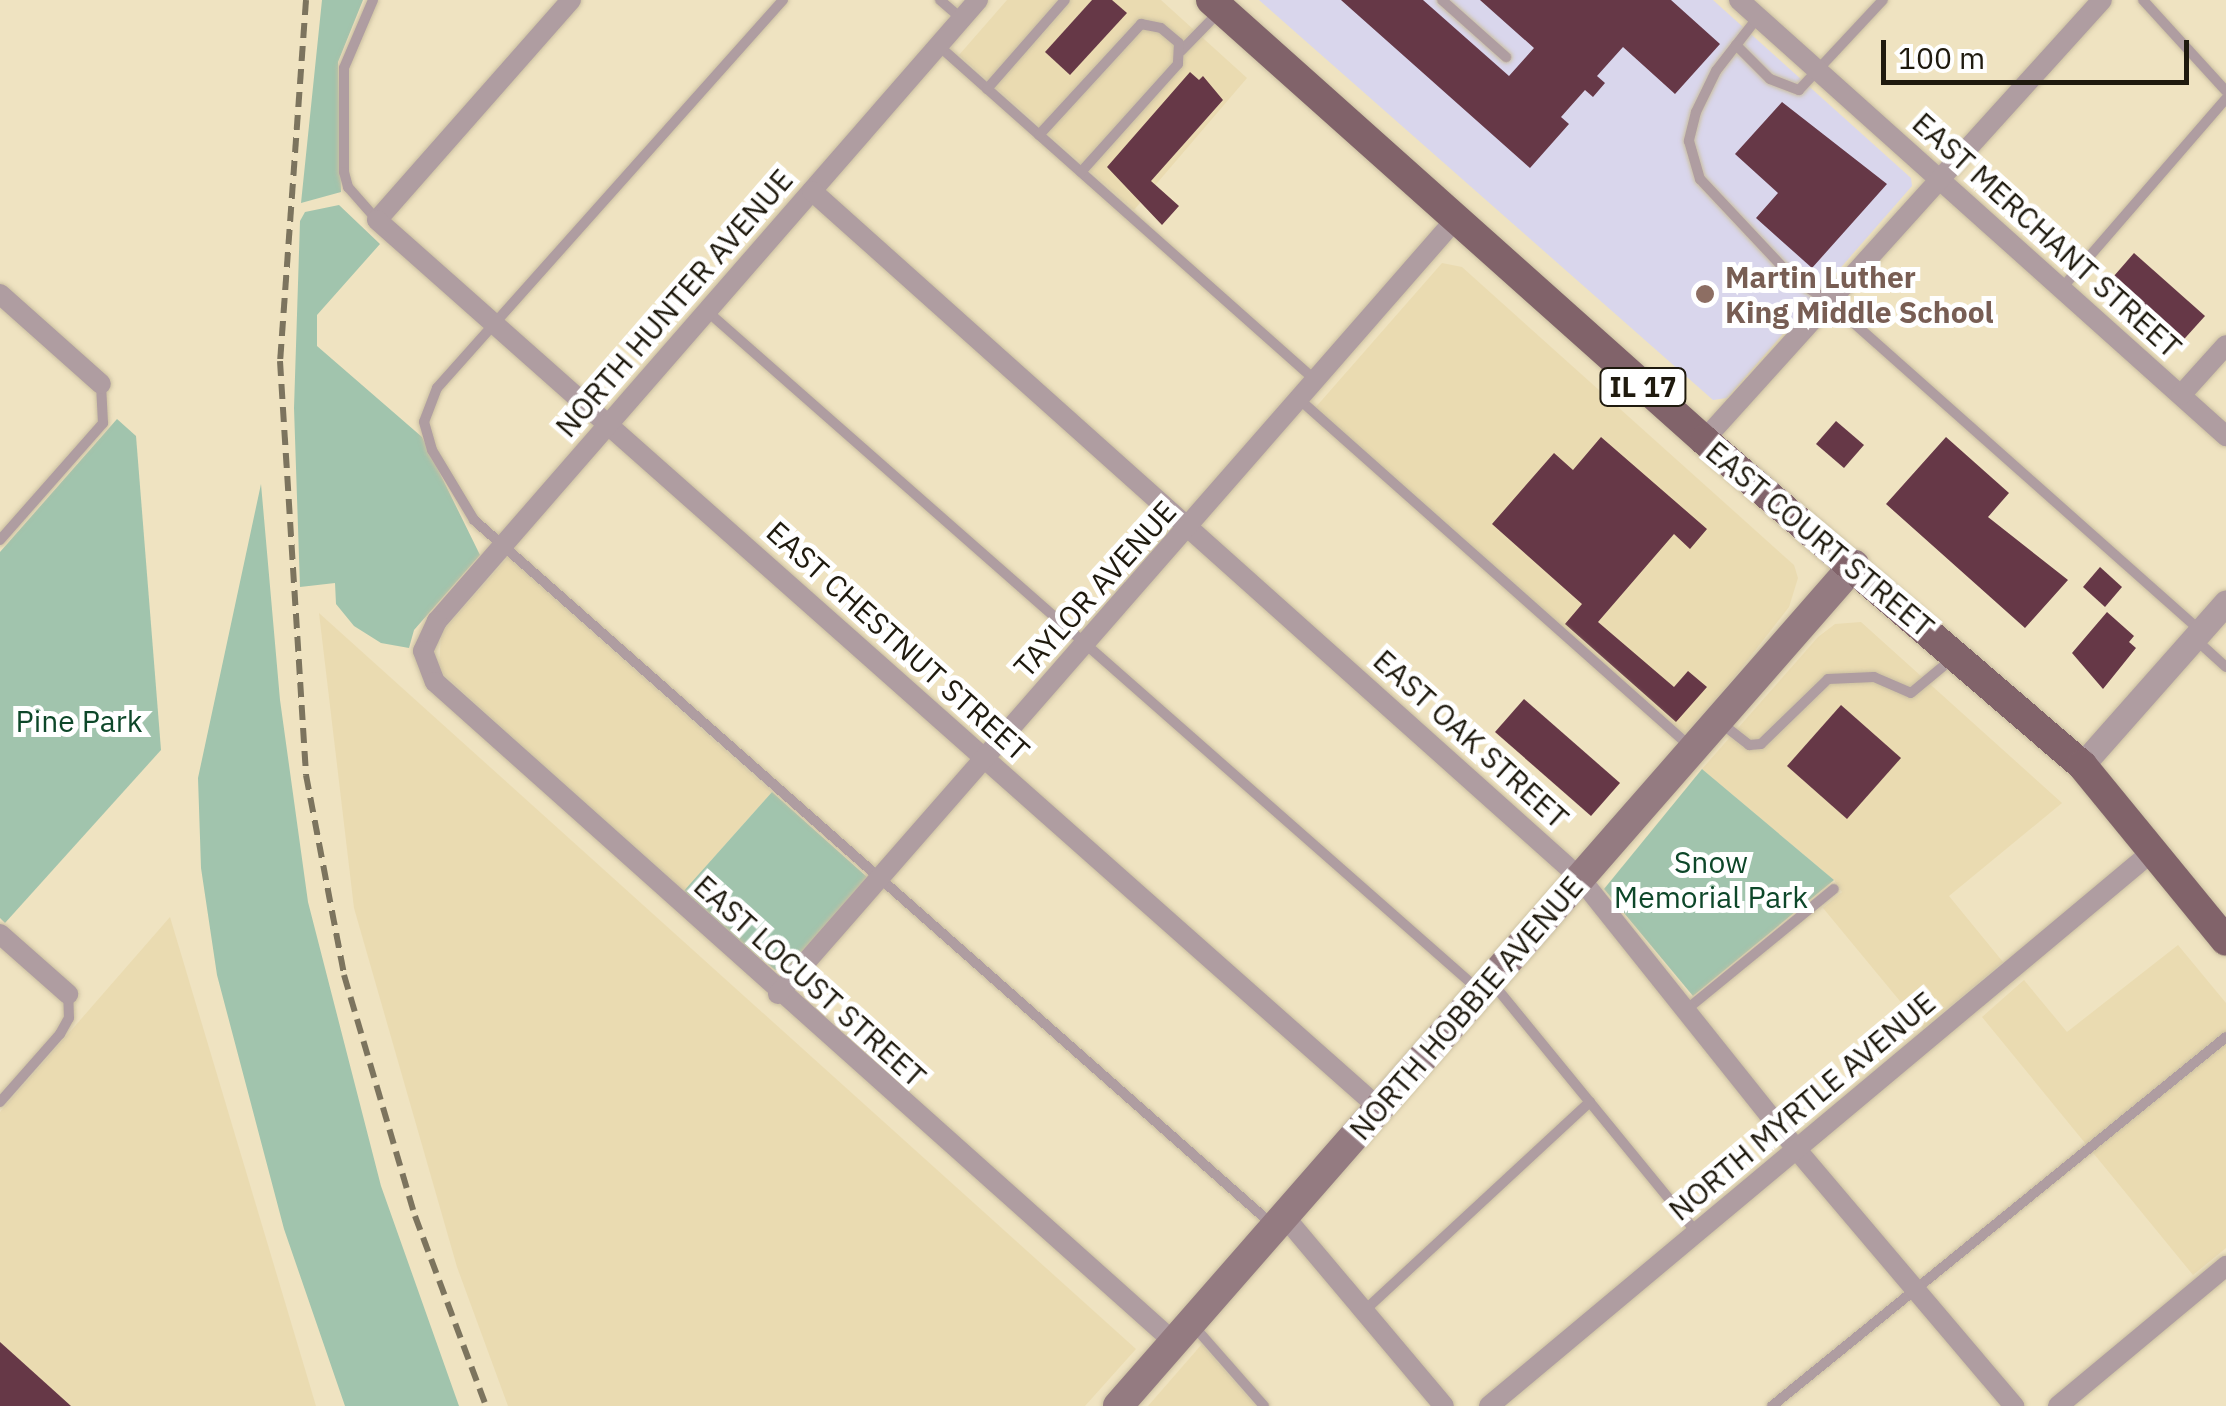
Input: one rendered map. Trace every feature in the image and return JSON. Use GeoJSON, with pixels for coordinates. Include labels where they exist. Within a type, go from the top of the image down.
{"type":"FeatureCollection","features":[{"type":"Feature","properties":{"kind":"main road","name":"EAST COURT STREET"},"geometry":{"type":"LineString","coordinates":[[1216,4],[1454,221],[2082,764],[2226,941]]}},
{"type":"Feature","properties":{"kind":"main road","name":"NORTH HOBBIE AVENUE"},"geometry":{"type":"LineString","coordinates":[[1118,1406],[1854,564]]}},
{"type":"Feature","properties":{"kind":"street"},"geometry":{"type":"LineString","coordinates":[[377,220],[571,0]]}},
{"type":"Feature","properties":{"kind":"street","name":"NORTH HUNTER AVENUE"},"geometry":{"type":"LineString","coordinates":[[423,651],[436,620],[978,0]]}},
{"type":"Feature","properties":{"kind":"street","name":"EAST MERCHANT STREET"},"geometry":{"type":"LineString","coordinates":[[1738,0],[2226,436]]}},
{"type":"Feature","properties":{"kind":"street"},"geometry":{"type":"LineString","coordinates":[[1704,440],[2102,0]]}},
{"type":"Feature","properties":{"kind":"street","name":"EAST OAK STREET"},"geometry":{"type":"LineString","coordinates":[[812,190],[1580,878],[1797,1150],[2014,1406]]}},
{"type":"Feature","properties":{"kind":"street","name":"EAST CHESTNUT STREET"},"geometry":{"type":"LineString","coordinates":[[377,220],[1378,1108]]}},
{"type":"Feature","properties":{"kind":"street","name":"TAYLOR AVENUE"},"geometry":{"type":"LineString","coordinates":[[778,994],[1454,221]]}},
{"type":"Feature","properties":{"kind":"street"},"geometry":{"type":"LineString","coordinates":[[0,294],[101,384]]}},
{"type":"Feature","properties":{"kind":"street"},"geometry":{"type":"LineString","coordinates":[[2181,395],[2226,345]]}},
{"type":"Feature","properties":{"kind":"street"},"geometry":{"type":"LineString","coordinates":[[2082,764],[2226,602]]}},
{"type":"Feature","properties":{"kind":"street","name":"EAST LOCUST STREET"},"geometry":{"type":"LineString","coordinates":[[423,651],[435,682],[778,994],[1182,1332]]}},
{"type":"Feature","properties":{"kind":"street","name":"NORTH MYRTLE AVENUE"},"geometry":{"type":"LineString","coordinates":[[1489,1406],[2153,851]]}},
{"type":"Feature","properties":{"kind":"street"},"geometry":{"type":"LineString","coordinates":[[0,934],[68,994]]}},
{"type":"Feature","properties":{"kind":"street"},"geometry":{"type":"LineString","coordinates":[[1279,1221],[1364,1311],[1444,1406]]}},
{"type":"Feature","properties":{"kind":"street"},"geometry":{"type":"LineString","coordinates":[[2058,1406],[2226,1266]]}},
{"type":"Feature","properties":{"kind":"lane"},"geometry":{"type":"LineString","coordinates":[[373,0],[344,68],[344,172],[354,196],[377,220]]}},
{"type":"Feature","properties":{"kind":"lane"},"geometry":{"type":"LineString","coordinates":[[782,0],[494,322],[426,404],[424,422],[432,450],[474,520],[502,546],[1279,1221]]}},
{"type":"Feature","properties":{"kind":"lane"},"geometry":{"type":"LineString","coordinates":[[940,0],[962,19]]}},
{"type":"Feature","properties":{"kind":"lane"},"geometry":{"type":"LineString","coordinates":[[987,89],[1065,0]]}},
{"type":"Feature","properties":{"kind":"lane"},"geometry":{"type":"LineString","coordinates":[[1442,0],[1506,57]]}},
{"type":"Feature","properties":{"kind":"lane"},"geometry":{"type":"LineString","coordinates":[[1736,46],[1790,90],[1818,71],[1883,0]]}},
{"type":"Feature","properties":{"kind":"lane"},"geometry":{"type":"LineString","coordinates":[[2143,0],[2226,91]]}},
{"type":"Feature","properties":{"kind":"lane"},"geometry":{"type":"LineString","coordinates":[[1081,172],[1178,64],[1182,51],[1216,4]]}},
{"type":"Feature","properties":{"kind":"lane"},"geometry":{"type":"LineString","coordinates":[[1758,17],[1696,112],[1689,141],[1700,179],[1795,280],[1829,301],[2198,634],[2226,667]]}},
{"type":"Feature","properties":{"kind":"lane"},"geometry":{"type":"LineString","coordinates":[[1039,135],[1147,20],[1182,51]]}},
{"type":"Feature","properties":{"kind":"lane"},"geometry":{"type":"LineString","coordinates":[[938,46],[1316,381]]}},
{"type":"Feature","properties":{"kind":"lane"},"geometry":{"type":"LineString","coordinates":[[2062,288],[2226,100]]}},
{"type":"Feature","properties":{"kind":"lane"},"geometry":{"type":"LineString","coordinates":[[707,311],[1086,644],[1485,986],[1590,1102],[1697,1234]]}},
{"type":"Feature","properties":{"kind":"lane"},"geometry":{"type":"LineString","coordinates":[[0,540],[103,423],[101,384]]}},
{"type":"Feature","properties":{"kind":"lane"},"geometry":{"type":"LineString","coordinates":[[1300,400],[1693,749]]}},
{"type":"Feature","properties":{"kind":"lane"},"geometry":{"type":"LineString","coordinates":[[1718,720],[1749,745],[1761,744],[1828,679],[1874,677],[1911,693],[1957,655]]}},
{"type":"Feature","properties":{"kind":"lane"},"geometry":{"type":"LineString","coordinates":[[1686,1010],[1834,889]]}},
{"type":"Feature","properties":{"kind":"lane"},"geometry":{"type":"LineString","coordinates":[[0,1102],[60,1034],[69,1018],[68,994]]}},
{"type":"Feature","properties":{"kind":"lane"},"geometry":{"type":"LineString","coordinates":[[1772,1406],[2226,1037]]}},
{"type":"Feature","properties":{"kind":"lane"},"geometry":{"type":"LineString","coordinates":[[1364,1311],[1590,1102]]}},
{"type":"Feature","properties":{"kind":"lane"},"geometry":{"type":"LineString","coordinates":[[1182,1332],[1264,1406]]}},
{"type":"Feature","properties":{"kind":"shaded area"},"geometry":{"type":"Polygon","coordinates":[[[1007,0],[1161,0],[1247,78],[1134,210],[959,55],[1007,0]]]}},
{"type":"Feature","properties":{"kind":"shaded area","name":"Martin Luther King Middle School"},"geometry":{"type":"Polygon","coordinates":[[[1259,0],[1713,0],[1911,178],[1912,186],[1727,398],[1713,400],[1259,0]]]}},
{"type":"Feature","properties":{"kind":"shaded area"},"geometry":{"type":"Polygon","coordinates":[[[1442,263],[1462,267],[1794,565],[1798,578],[1789,607],[1687,738],[1315,408],[1442,263]]]}},
{"type":"Feature","properties":{"kind":"shaded area"},"geometry":{"type":"Polygon","coordinates":[[[508,557],[772,792],[682,893],[439,670],[441,633],[508,557]]]}},
{"type":"Feature","properties":{"kind":"shaded area"},"geometry":{"type":"Polygon","coordinates":[[[319,613],[1136,1349],[1085,1406],[508,1406],[457,1267],[354,908],[319,613]]]}},
{"type":"Feature","properties":{"kind":"shaded area"},"geometry":{"type":"Polygon","coordinates":[[[1861,622],[2062,803],[1949,896],[2003,962],[1923,1029],[1823,908],[1842,892],[1834,880],[1702,769],[1818,637],[1835,624],[1861,622]]]}},
{"type":"Feature","properties":{"kind":"shaded area"},"geometry":{"type":"Polygon","coordinates":[[[170,917],[316,1406],[0,1406],[0,1112],[170,917]]]}},
{"type":"Feature","properties":{"kind":"shaded area"},"geometry":{"type":"Polygon","coordinates":[[[2178,945],[2226,1003],[2226,1248],[2193,1275],[1982,1017],[2024,980],[2067,1032],[2178,945]]]}},
{"type":"Feature","properties":{"kind":"shaded area"},"geometry":{"type":"Polygon","coordinates":[[[1202,1344],[1256,1406],[1148,1406],[1202,1344]]]}},
{"type":"Feature","properties":{"kind":"green space"},"geometry":{"type":"Polygon","coordinates":[[[322,0],[363,0],[338,62],[341,192],[301,203],[322,0]]]}},
{"type":"Feature","properties":{"kind":"green space"},"geometry":{"type":"Polygon","coordinates":[[[339,205],[380,244],[317,315],[317,346],[422,437],[480,555],[414,630],[409,648],[381,643],[354,626],[336,604],[335,583],[300,587],[294,408],[300,221],[305,212],[339,205]]]}},
{"type":"Feature","properties":{"kind":"green space","name":"Pine Park"},"geometry":{"type":"Polygon","coordinates":[[[117,419],[136,436],[161,750],[5,923],[0,918],[0,552],[117,419]]]}},
{"type":"Feature","properties":{"kind":"green space"},"geometry":{"type":"Polygon","coordinates":[[[261,484],[280,700],[308,902],[381,1186],[459,1406],[345,1406],[284,1229],[217,975],[201,868],[198,778],[261,484]]]}},
{"type":"Feature","properties":{"kind":"green space","name":"Snow Memorial Park"},"geometry":{"type":"Polygon","coordinates":[[[1702,769],[1834,880],[1693,996],[1604,889],[1702,769]]]}},
{"type":"Feature","properties":{"kind":"green space"},"geometry":{"type":"Polygon","coordinates":[[[772,792],[867,877],[792,965],[775,970],[682,893],[772,792]]]}},
{"type":"Feature","properties":{"kind":"building"},"geometry":{"type":"Polygon","coordinates":[[[1092,0],[1112,0],[1127,13],[1070,75],[1045,52],[1092,0]]]}},
{"type":"Feature","properties":{"kind":"building"},"geometry":{"type":"Polygon","coordinates":[[[1341,0],[1423,0],[1509,76],[1534,48],[1480,0],[1671,0],[1720,44],[1675,94],[1623,47],[1597,76],[1605,83],[1593,97],[1585,90],[1561,117],[1569,124],[1530,168],[1341,0]]]}},
{"type":"Feature","properties":{"kind":"building"},"geometry":{"type":"Polygon","coordinates":[[[1190,72],[1199,80],[1203,76],[1223,100],[1151,181],[1179,206],[1162,225],[1107,167],[1190,72]]]}},
{"type":"Feature","properties":{"kind":"building"},"geometry":{"type":"Polygon","coordinates":[[[1782,102],[1887,184],[1812,268],[1756,218],[1778,193],[1735,154],[1782,102]]]}},
{"type":"Feature","properties":{"kind":"building"},"geometry":{"type":"Polygon","coordinates":[[[2134,253],[2205,316],[2177,347],[2107,284],[2134,253]]]}},
{"type":"Feature","properties":{"kind":"building"},"geometry":{"type":"Polygon","coordinates":[[[1836,421],[1864,445],[1844,468],[1816,444],[1836,421]]]}},
{"type":"Feature","properties":{"kind":"building"},"geometry":{"type":"Polygon","coordinates":[[[1601,437],[1707,529],[1690,549],[1674,534],[1598,622],[1674,687],[1688,671],[1707,687],[1676,722],[1565,624],[1582,604],[1492,524],[1554,453],[1573,470],[1601,437]]]}},
{"type":"Feature","properties":{"kind":"building"},"geometry":{"type":"Polygon","coordinates":[[[1946,437],[2009,493],[1988,517],[2068,580],[2025,628],[1886,504],[1946,437]]]}},
{"type":"Feature","properties":{"kind":"building"},"geometry":{"type":"Polygon","coordinates":[[[2100,567],[2122,587],[2105,607],[2083,587],[2100,567]]]}},
{"type":"Feature","properties":{"kind":"building"},"geometry":{"type":"Polygon","coordinates":[[[2107,612],[2134,636],[2129,642],[2136,648],[2103,689],[2072,653],[2107,612]]]}},
{"type":"Feature","properties":{"kind":"building"},"geometry":{"type":"Polygon","coordinates":[[[1524,699],[1620,783],[1591,816],[1495,732],[1524,699]]]}},
{"type":"Feature","properties":{"kind":"building"},"geometry":{"type":"Polygon","coordinates":[[[1841,705],[1901,758],[1847,819],[1787,766],[1841,705]]]}},
{"type":"Feature","properties":{"kind":"building"},"geometry":{"type":"Polygon","coordinates":[[[0,1342],[71,1406],[0,1406],[0,1342]]]}},
{"type":"Feature","properties":{"kind":"railway"},"geometry":{"type":"LineString","coordinates":[[306,0],[280,361],[306,775],[344,975],[415,1216],[486,1406]]}},
{"type":"Feature","properties":{"kind":"place","name":"Martin Luther King Middle School"},"geometry":{"type":"Point","coordinates":[1705,294]}}]}
